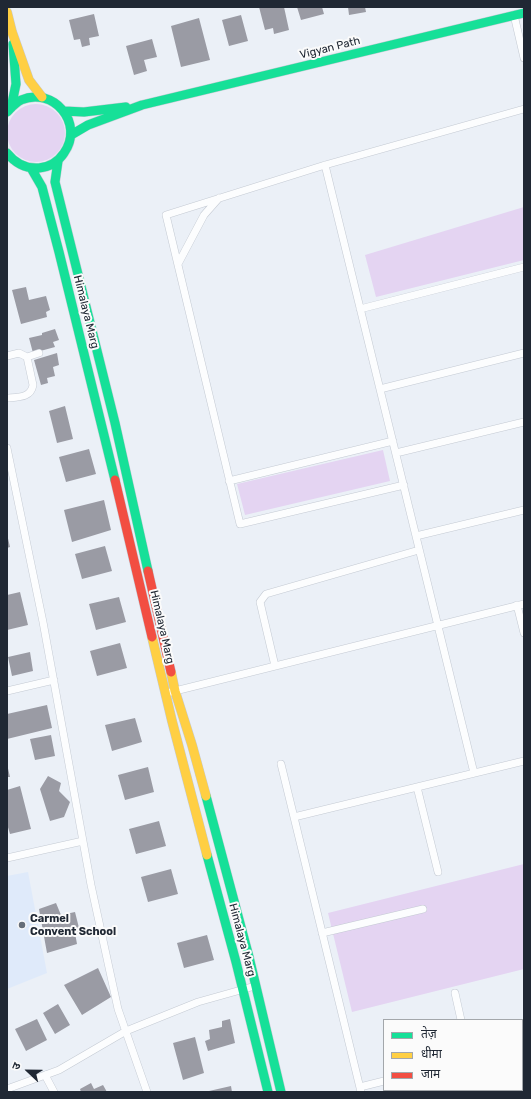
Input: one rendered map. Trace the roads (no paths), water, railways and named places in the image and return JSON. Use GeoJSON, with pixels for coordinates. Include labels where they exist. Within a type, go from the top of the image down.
{"type":"FeatureCollection","features":[{"type":"Feature","properties":{"kind":"main road"},"geometry":{"type":"LineString","coordinates":[[7,12],[12,32],[29,80],[42,97]]}},
{"type":"Feature","properties":{"kind":"main road","name":"Vigyan Path"},"geometry":{"type":"LineString","coordinates":[[64,111],[84,112],[142,105],[524,13]]}},
{"type":"Feature","properties":{"kind":"main road"},"geometry":{"type":"LineString","coordinates":[[9,110],[16,84],[12,32]]}},
{"type":"Feature","properties":{"kind":"main road"},"geometry":{"type":"LineString","coordinates":[[7,155],[18,164],[31,168],[45,167],[58,161],[67,150],[71,135],[70,123],[64,111],[53,101],[42,97],[26,98],[15,103],[9,110]]}},
{"type":"Feature","properties":{"kind":"main road","name":"Vigyan Path"},"geometry":{"type":"LineString","coordinates":[[71,135],[88,126],[142,105]]}},
{"type":"Feature","properties":{"kind":"main road","name":"Himalaya Marg"},"geometry":{"type":"LineString","coordinates":[[58,161],[55,182],[115,423],[170,692],[192,745],[281,1092]]}},
{"type":"Feature","properties":{"kind":"main road","name":"Himalaya Marg"},"geometry":{"type":"LineString","coordinates":[[31,168],[42,187],[59,252],[116,484],[170,692],[268,1092]]}},
{"type":"Feature","properties":{"kind":"street"},"geometry":{"type":"LineString","coordinates":[[514,15],[524,58]]}},
{"type":"Feature","properties":{"kind":"street"},"geometry":{"type":"LineString","coordinates":[[404,485],[240,524],[166,215],[325,165],[524,109]]}},
{"type":"Feature","properties":{"kind":"street"},"geometry":{"type":"LineString","coordinates":[[325,165],[474,773]]}},
{"type":"Feature","properties":{"kind":"street"},"geometry":{"type":"LineString","coordinates":[[178,264],[204,216],[219,198]]}},
{"type":"Feature","properties":{"kind":"street"},"geometry":{"type":"LineString","coordinates":[[360,309],[524,267]]}},
{"type":"Feature","properties":{"kind":"street"},"geometry":{"type":"LineString","coordinates":[[7,356],[19,353],[27,357],[39,354]]}},
{"type":"Feature","properties":{"kind":"street"},"geometry":{"type":"LineString","coordinates":[[380,389],[524,353]]}},
{"type":"Feature","properties":{"kind":"street"},"geometry":{"type":"LineString","coordinates":[[7,398],[27,395],[32,389],[33,385],[27,357]]}},
{"type":"Feature","properties":{"kind":"street"},"geometry":{"type":"LineString","coordinates":[[396,453],[524,422]]}},
{"type":"Feature","properties":{"kind":"street"},"geometry":{"type":"LineString","coordinates":[[229,481],[393,441]]}},
{"type":"Feature","properties":{"kind":"street"},"geometry":{"type":"LineString","coordinates":[[7,448],[42,614],[91,885],[118,1009],[148,1092]]}},
{"type":"Feature","properties":{"kind":"street"},"geometry":{"type":"LineString","coordinates":[[416,536],[524,510]]}},
{"type":"Feature","properties":{"kind":"street"},"geometry":{"type":"LineString","coordinates":[[275,666],[260,602],[266,594],[420,550]]}},
{"type":"Feature","properties":{"kind":"street"},"geometry":{"type":"LineString","coordinates":[[170,692],[519,605],[524,633]]}},
{"type":"Feature","properties":{"kind":"street"},"geometry":{"type":"LineString","coordinates":[[7,691],[54,680]]}},
{"type":"Feature","properties":{"kind":"street"},"geometry":{"type":"LineString","coordinates":[[294,817],[524,760]]}},
{"type":"Feature","properties":{"kind":"street"},"geometry":{"type":"LineString","coordinates":[[280,764],[360,1089],[383,1081]]}},
{"type":"Feature","properties":{"kind":"street"},"geometry":{"type":"LineString","coordinates":[[417,787],[438,872]]}},
{"type":"Feature","properties":{"kind":"street"},"geometry":{"type":"LineString","coordinates":[[7,858],[83,841]]}},
{"type":"Feature","properties":{"kind":"street"},"geometry":{"type":"LineString","coordinates":[[322,933],[423,909]]}},
{"type":"Feature","properties":{"kind":"street"},"geometry":{"type":"LineString","coordinates":[[7,1089],[59,1070],[126,1030],[198,1002],[255,986]]}},
{"type":"Feature","properties":{"kind":"street"},"geometry":{"type":"LineString","coordinates":[[455,993],[461,1019]]}},
{"type":"Feature","properties":{"kind":"street"},"geometry":{"type":"LineString","coordinates":[[45,1075],[54,1092]]}},
{"type":"Feature","properties":{"kind":"place","name":"Carmel Convent School"},"geometry":{"type":"Point","coordinates":[22,925]}}]}
